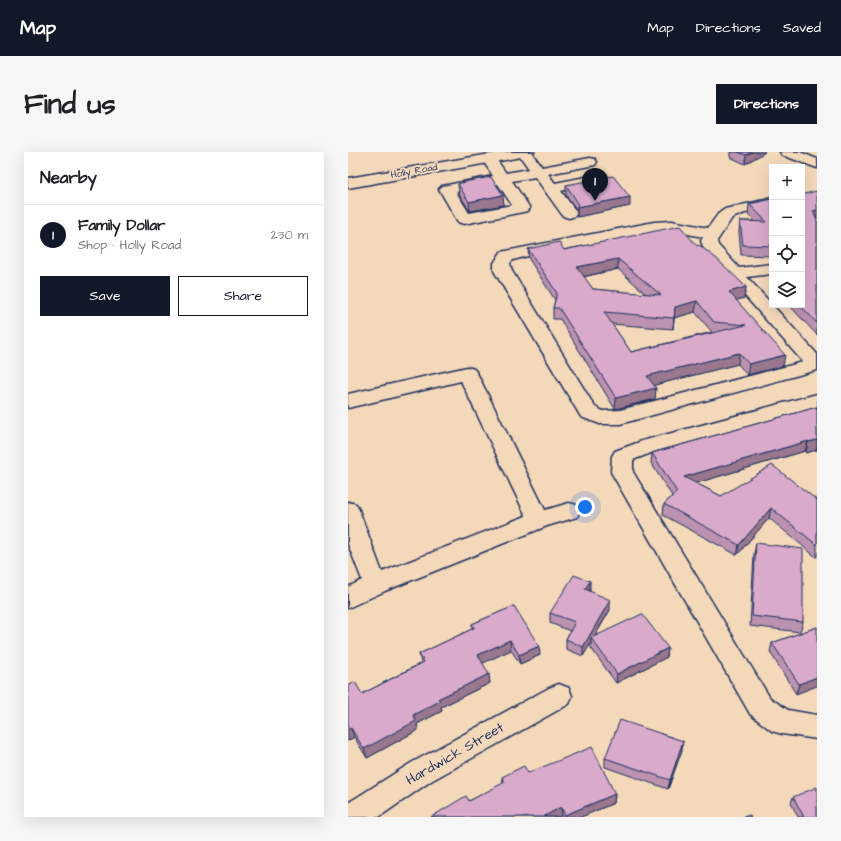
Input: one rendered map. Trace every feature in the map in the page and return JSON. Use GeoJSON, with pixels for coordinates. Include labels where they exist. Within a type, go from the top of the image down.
{"type":"FeatureCollection","features":[{"type":"Feature","properties":{"kind":"main road"},"geometry":{"type":"LineString","coordinates":[[525,152],[569,213]]}},
{"type":"Feature","properties":{"kind":"main road","name":"Holly Road"},"geometry":{"type":"LineString","coordinates":[[348,183],[525,152]]}},
{"type":"Feature","properties":{"kind":"main road"},"geometry":{"type":"LineString","coordinates":[[786,152],[814,160]]}},
{"type":"Feature","properties":{"kind":"main road"},"geometry":{"type":"LineString","coordinates":[[489,158],[502,178],[590,162]]}},
{"type":"Feature","properties":{"kind":"main road"},"geometry":{"type":"LineString","coordinates":[[551,188],[601,178]]}},
{"type":"Feature","properties":{"kind":"main road"},"geometry":{"type":"LineString","coordinates":[[713,234],[672,226],[654,227],[528,251],[507,256],[502,263],[503,271],[588,412],[595,417],[605,420],[620,417],[816,364],[710,246],[709,242],[713,234],[726,216],[732,212],[769,204]]}},
{"type":"Feature","properties":{"kind":"main road"},"geometry":{"type":"LineString","coordinates":[[734,274],[769,269]]}},
{"type":"Feature","properties":{"kind":"main road"},"geometry":{"type":"LineString","coordinates":[[348,401],[467,373],[539,520]]}},
{"type":"Feature","properties":{"kind":"main road"},"geometry":{"type":"LineString","coordinates":[[817,401],[649,446],[623,456],[622,472],[760,706],[782,722],[817,727]]}},
{"type":"Feature","properties":{"kind":"main road"},"geometry":{"type":"LineString","coordinates":[[348,510],[368,568],[376,584]]}},
{"type":"Feature","properties":{"kind":"main road"},"geometry":{"type":"LineString","coordinates":[[348,598],[376,584],[539,520],[569,511]]}},
{"type":"Feature","properties":{"kind":"main road","name":"Hardwick Street"},"geometry":{"type":"LineString","coordinates":[[353,817],[421,772],[559,696]]}},
{"type":"Feature","properties":{"kind":"building"},"geometry":{"type":"Polygon","coordinates":[[[738,152],[752,152],[746,155],[738,152]]]}},
{"type":"Feature","properties":{"kind":"building"},"geometry":{"type":"Polygon","coordinates":[[[613,176],[630,197],[577,207],[578,203],[566,185],[613,176]]]}},
{"type":"Feature","properties":{"kind":"building"},"geometry":{"type":"Polygon","coordinates":[[[491,177],[503,195],[469,202],[458,184],[469,181],[491,177]]]}},
{"type":"Feature","properties":{"kind":"building"},"geometry":{"type":"Polygon","coordinates":[[[817,191],[817,210],[813,211],[817,221],[817,323],[803,308],[805,308],[805,194],[817,191]]]}},
{"type":"Feature","properties":{"kind":"building"},"geometry":{"type":"Polygon","coordinates":[[[769,200],[769,246],[743,245],[740,221],[767,222],[749,204],[769,200]]]}},
{"type":"Feature","properties":{"kind":"building"},"geometry":{"type":"Polygon","coordinates":[[[680,226],[697,246],[699,245],[717,259],[746,287],[729,292],[785,355],[749,364],[739,353],[647,376],[656,388],[616,398],[559,308],[553,308],[557,293],[528,249],[559,242],[564,250],[680,226]],[[618,259],[577,267],[593,289],[661,295],[618,259]],[[697,301],[675,307],[674,318],[604,312],[631,352],[746,325],[714,322],[697,301]]]}},
{"type":"Feature","properties":{"kind":"building"},"geometry":{"type":"Polygon","coordinates":[[[817,407],[817,440],[808,441],[684,477],[721,496],[772,465],[817,500],[817,545],[771,508],[739,545],[664,504],[677,492],[652,453],[817,407]]]}},
{"type":"Feature","properties":{"kind":"building"},"geometry":{"type":"Polygon","coordinates":[[[756,543],[803,549],[803,622],[752,616],[756,543]]]}},
{"type":"Feature","properties":{"kind":"building"},"geometry":{"type":"Polygon","coordinates":[[[574,575],[590,581],[585,589],[610,600],[583,647],[566,639],[575,622],[550,613],[574,575]]]}},
{"type":"Feature","properties":{"kind":"building"},"geometry":{"type":"Polygon","coordinates":[[[514,606],[539,646],[519,655],[510,640],[478,655],[489,674],[438,699],[440,701],[413,715],[416,721],[364,749],[351,728],[348,730],[348,686],[355,682],[362,694],[424,662],[419,654],[474,628],[472,624],[514,606]]]}},
{"type":"Feature","properties":{"kind":"building"},"geometry":{"type":"Polygon","coordinates":[[[642,614],[668,648],[617,674],[591,638],[642,614]]]}},
{"type":"Feature","properties":{"kind":"building"},"geometry":{"type":"Polygon","coordinates":[[[817,627],[817,677],[799,684],[772,643],[817,627]]]}},
{"type":"Feature","properties":{"kind":"building"},"geometry":{"type":"Polygon","coordinates":[[[620,720],[683,741],[670,780],[605,758],[620,720]]]}},
{"type":"Feature","properties":{"kind":"building"},"geometry":{"type":"Polygon","coordinates":[[[592,747],[615,794],[565,815],[561,807],[543,817],[431,817],[466,796],[469,801],[505,782],[502,777],[524,766],[528,773],[592,747]]]}},
{"type":"Feature","properties":{"kind":"building"},"geometry":{"type":"Polygon","coordinates":[[[817,787],[817,817],[804,817],[793,797],[817,787]]]}},
{"type":"Feature","properties":{"kind":"place","name":"Family Dollar"},"geometry":{"type":"Point","coordinates":[595,201]}}]}
